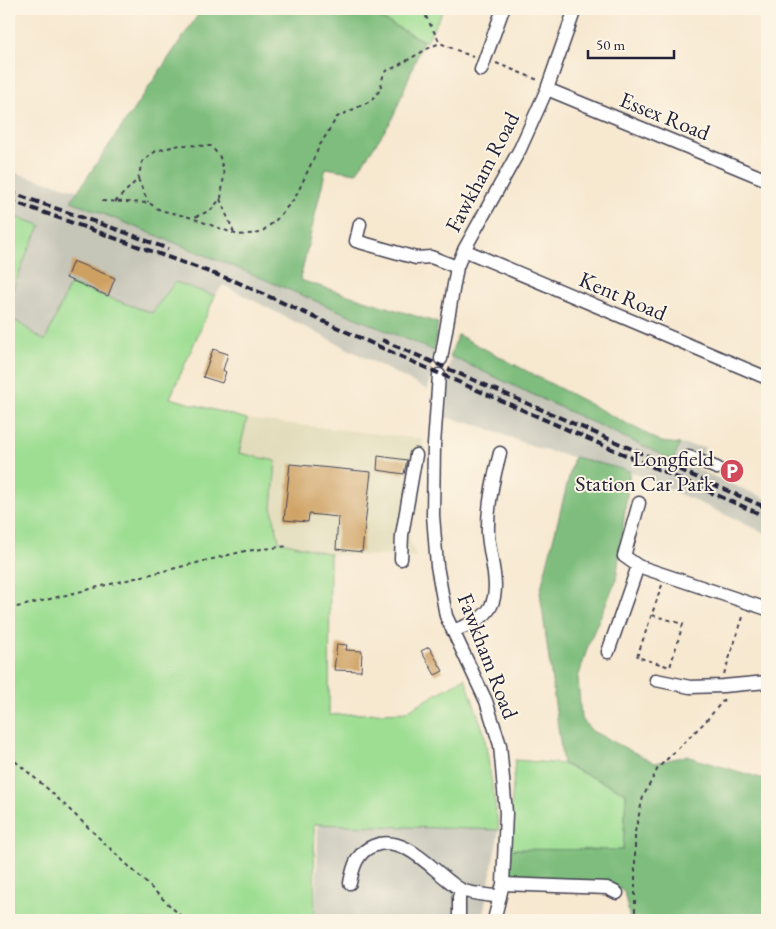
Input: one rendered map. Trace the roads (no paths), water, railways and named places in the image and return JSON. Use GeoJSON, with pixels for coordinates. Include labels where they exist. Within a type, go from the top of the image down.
{"type":"FeatureCollection","features":[{"type":"Feature","properties":{"kind":"street"},"geometry":{"type":"LineString","coordinates":[[483,63],[503,9]]}},
{"type":"Feature","properties":{"kind":"street","name":"Fawkham Road"},"geometry":{"type":"LineString","coordinates":[[441,359],[457,267],[464,250],[520,149],[548,87],[575,9]]}},
{"type":"Feature","properties":{"kind":"street","name":"Essex Road"},"geometry":{"type":"LineString","coordinates":[[548,87],[767,180]]}},
{"type":"Feature","properties":{"kind":"street"},"geometry":{"type":"LineString","coordinates":[[360,224],[356,241],[416,258],[431,257],[457,267]]}},
{"type":"Feature","properties":{"kind":"street","name":"Kent Road"},"geometry":{"type":"LineString","coordinates":[[464,250],[767,378]]}},
{"type":"Feature","properties":{"kind":"street","name":"Fawkham Road"},"geometry":{"type":"LineString","coordinates":[[439,375],[434,445],[433,515],[437,566],[446,616],[486,701],[500,745],[506,813],[503,884],[494,920]]}},
{"type":"Feature","properties":{"kind":"street"},"geometry":{"type":"LineString","coordinates":[[453,631],[485,615],[492,605],[495,594],[488,533],[492,482],[500,454]]}},
{"type":"Feature","properties":{"kind":"street"},"geometry":{"type":"LineString","coordinates":[[401,558],[402,534],[416,455]]}},
{"type":"Feature","properties":{"kind":"street"},"geometry":{"type":"LineString","coordinates":[[689,457],[717,468]]}},
{"type":"Feature","properties":{"kind":"street"},"geometry":{"type":"LineString","coordinates":[[638,503],[624,556],[638,566],[767,609]]}},
{"type":"Feature","properties":{"kind":"street"},"geometry":{"type":"LineString","coordinates":[[608,652],[638,566]]}},
{"type":"Feature","properties":{"kind":"street"},"geometry":{"type":"LineString","coordinates":[[656,680],[690,687],[767,682]]}},
{"type":"Feature","properties":{"kind":"street"},"geometry":{"type":"LineString","coordinates":[[350,883],[352,869],[358,857],[368,848],[379,843],[391,842],[405,847],[462,890],[500,897]]}},
{"type":"Feature","properties":{"kind":"street"},"geometry":{"type":"LineString","coordinates":[[503,884],[607,888],[617,893]]}},
{"type":"Feature","properties":{"kind":"street"},"geometry":{"type":"LineString","coordinates":[[459,920],[459,897],[462,890]]}},
{"type":"Feature","properties":{"kind":"railway"},"geometry":{"type":"LineString","coordinates":[[9,192],[168,249]]}},
{"type":"Feature","properties":{"kind":"railway"},"geometry":{"type":"LineString","coordinates":[[9,200],[237,282],[413,362],[767,517]]}},
{"type":"Feature","properties":{"kind":"railway"},"geometry":{"type":"LineString","coordinates":[[382,340],[767,508]]}},
{"type":"Feature","properties":{"kind":"place","name":"Longfield Station Car Park"},"geometry":{"type":"Point","coordinates":[732,471]}}]}
